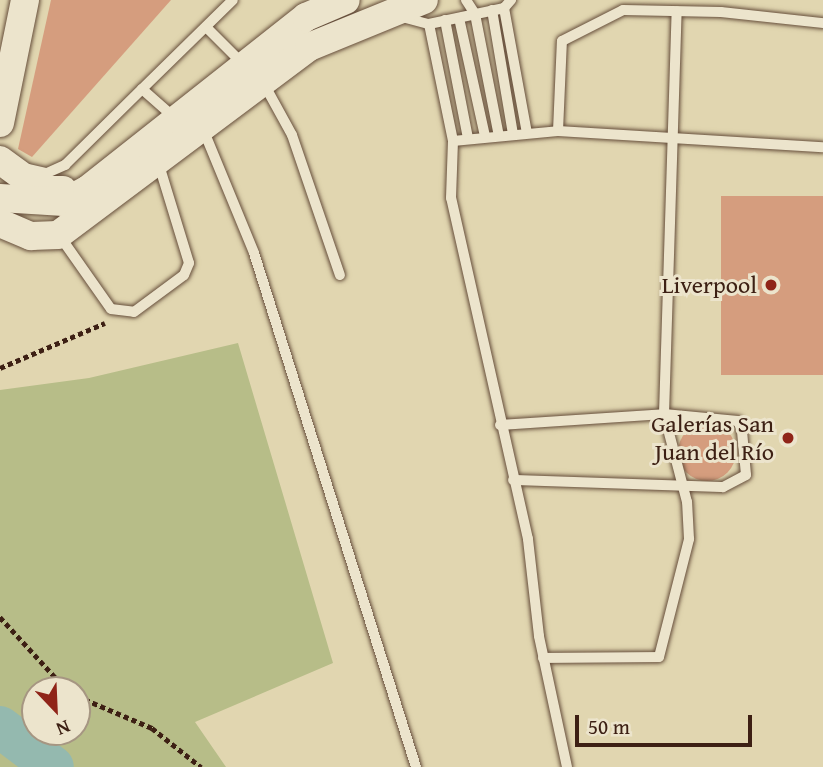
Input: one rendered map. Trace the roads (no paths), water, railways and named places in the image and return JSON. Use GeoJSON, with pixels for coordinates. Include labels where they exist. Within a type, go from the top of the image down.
{"type":"FeatureCollection","features":[{"type":"Feature","properties":{"kind":"main road"},"geometry":{"type":"LineString","coordinates":[[0,122],[25,0]]}},
{"type":"Feature","properties":{"kind":"main road"},"geometry":{"type":"LineString","coordinates":[[4,225],[31,236],[58,235],[203,129],[306,17],[346,0]]}},
{"type":"Feature","properties":{"kind":"main road"},"geometry":{"type":"LineString","coordinates":[[0,198],[64,202],[86,190],[176,119],[254,74],[309,47],[391,13],[426,12]]}},
{"type":"Feature","properties":{"kind":"main road"},"geometry":{"type":"LineString","coordinates":[[0,159],[41,190],[86,190]]}},
{"type":"Feature","properties":{"kind":"lane"},"geometry":{"type":"LineString","coordinates":[[0,150],[47,173],[65,165],[233,0]]}},
{"type":"Feature","properties":{"kind":"lane"},"geometry":{"type":"LineString","coordinates":[[466,0],[475,14],[499,136]]}},
{"type":"Feature","properties":{"kind":"lane"},"geometry":{"type":"LineString","coordinates":[[426,12],[445,20],[508,4],[527,133]]}},
{"type":"Feature","properties":{"kind":"lane"},"geometry":{"type":"LineString","coordinates":[[492,10],[513,134]]}},
{"type":"Feature","properties":{"kind":"lane"},"geometry":{"type":"LineString","coordinates":[[558,131],[562,41],[623,10],[677,11],[823,23]]}},
{"type":"Feature","properties":{"kind":"lane"},"geometry":{"type":"LineString","coordinates":[[543,658],[659,657],[689,539],[682,485],[664,414],[677,11]]}},
{"type":"Feature","properties":{"kind":"lane"},"geometry":{"type":"LineString","coordinates":[[426,12],[453,141],[451,198],[513,480],[543,658],[567,767]]}},
{"type":"Feature","properties":{"kind":"lane"},"geometry":{"type":"LineString","coordinates":[[459,18],[485,136]]}},
{"type":"Feature","properties":{"kind":"lane"},"geometry":{"type":"LineString","coordinates":[[445,20],[468,138]]}},
{"type":"Feature","properties":{"kind":"lane"},"geometry":{"type":"LineString","coordinates":[[206,27],[254,74],[292,135],[340,275]]}},
{"type":"Feature","properties":{"kind":"lane"},"geometry":{"type":"LineString","coordinates":[[142,89],[176,119]]}},
{"type":"Feature","properties":{"kind":"lane"},"geometry":{"type":"LineString","coordinates":[[203,129],[254,253],[416,767]]}},
{"type":"Feature","properties":{"kind":"lane"},"geometry":{"type":"LineString","coordinates":[[453,141],[558,131],[671,141],[823,147]]}},
{"type":"Feature","properties":{"kind":"lane"},"geometry":{"type":"LineString","coordinates":[[58,235],[121,315],[134,313],[174,282],[189,263],[158,160]]}},
{"type":"Feature","properties":{"kind":"lane"},"geometry":{"type":"LineString","coordinates":[[500,425],[664,414],[738,421],[742,431],[746,475],[738,483],[682,485],[513,480]]}},
{"type":"Feature","properties":{"kind":"waterway"},"geometry":{"type":"LineString","coordinates":[[0,727],[53,767]]}},
{"type":"Feature","properties":{"kind":"place","name":"Liverpool"},"geometry":{"type":"Point","coordinates":[771,285]}},
{"type":"Feature","properties":{"kind":"place","name":"Galerías San Juan del Río"},"geometry":{"type":"Point","coordinates":[788,438]}}]}
